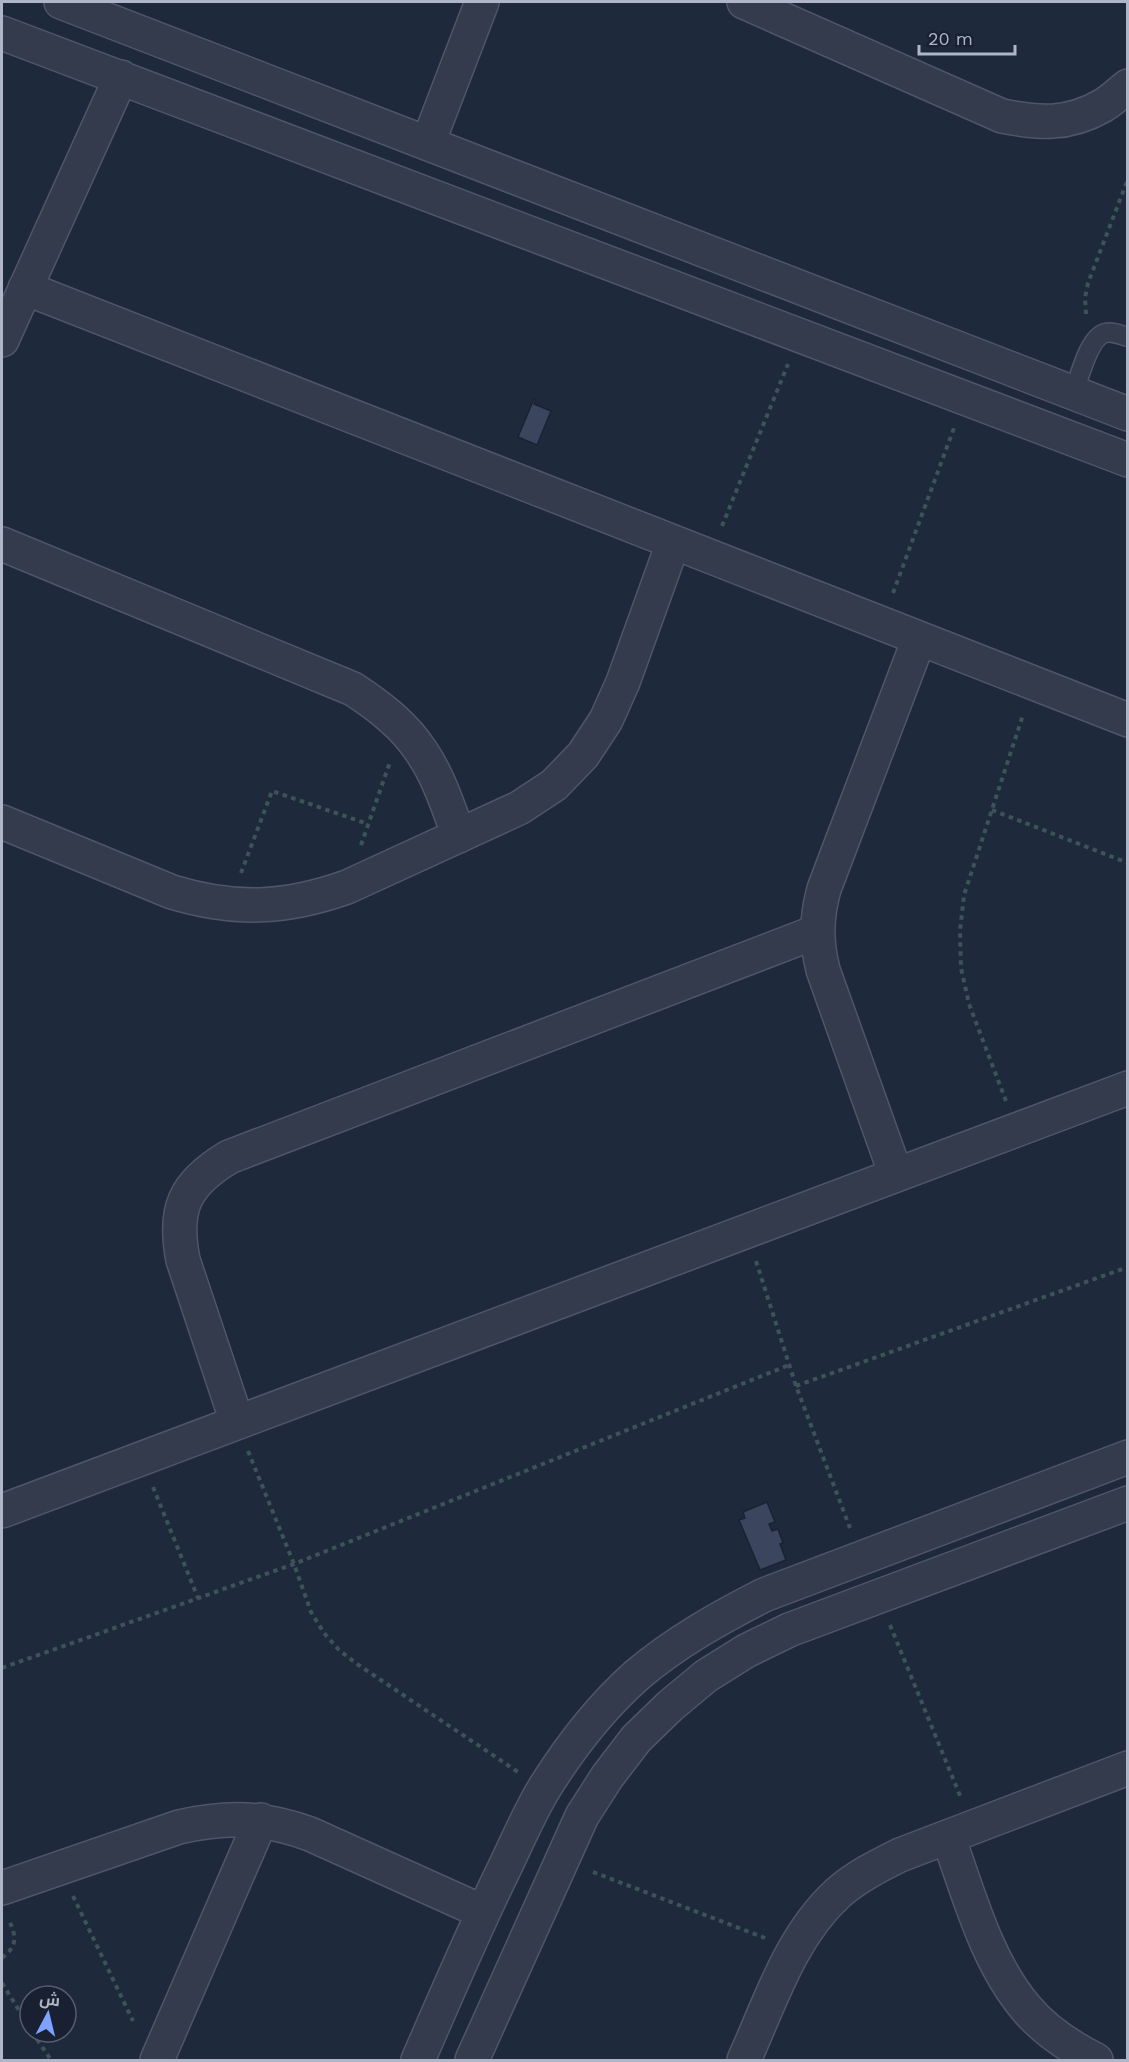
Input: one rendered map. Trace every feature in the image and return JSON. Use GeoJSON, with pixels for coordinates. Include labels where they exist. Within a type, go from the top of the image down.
{"type":"FeatureCollection","features":[{"type":"Feature","properties":{"kind":"street"},"geometry":{"type":"LineString","coordinates":[[35,45],[51,2]]}},
{"type":"Feature","properties":{"kind":"street"},"geometry":{"type":"LineString","coordinates":[[61,2],[1073,395],[1128,414]]}},
{"type":"Feature","properties":{"kind":"street"},"geometry":{"type":"LineString","coordinates":[[428,143],[482,2]]}},
{"type":"Feature","properties":{"kind":"street"},"geometry":{"type":"LineString","coordinates":[[744,2],[1002,116],[1036,123],[1070,119],[1102,106],[1128,86]]}},
{"type":"Feature","properties":{"kind":"street"},"geometry":{"type":"LineString","coordinates":[[2,33],[1128,460]]}},
{"type":"Feature","properties":{"kind":"street"},"geometry":{"type":"LineString","coordinates":[[2,340],[121,77]]}},
{"type":"Feature","properties":{"kind":"street"},"geometry":{"type":"LineString","coordinates":[[25,288],[1128,720]]}},
{"type":"Feature","properties":{"kind":"street"},"geometry":{"type":"LineString","coordinates":[[2,822],[171,892],[200,900],[229,905],[260,906],[319,897],[347,887],[519,808],[554,785],[583,755],[606,720],[623,682],[673,543]]}},
{"type":"Feature","properties":{"kind":"street"},"geometry":{"type":"LineString","coordinates":[[2,544],[353,689],[379,706],[402,727],[421,751],[436,778],[459,836]]}},
{"type":"Feature","properties":{"kind":"street"},"geometry":{"type":"LineString","coordinates":[[896,1175],[823,970],[816,932],[818,910],[824,889],[919,639]]}},
{"type":"Feature","properties":{"kind":"street"},"geometry":{"type":"LineString","coordinates":[[237,1422],[183,1260],[178,1236],[184,1204],[191,1189],[208,1170],[229,1157],[816,932]]}},
{"type":"Feature","properties":{"kind":"street"},"geometry":{"type":"LineString","coordinates":[[2,1511],[1128,1088]]}},
{"type":"Feature","properties":{"kind":"street"},"geometry":{"type":"LineString","coordinates":[[418,2061],[483,1912],[544,1789],[569,1752],[601,1712],[636,1676],[676,1645],[719,1618],[755,1600],[1128,1457]]}},
{"type":"Feature","properties":{"kind":"street"},"geometry":{"type":"LineString","coordinates":[[472,2061],[582,1816],[607,1776],[636,1739],[670,1706],[706,1676],[746,1651],[789,1630],[1128,1503]]}},
{"type":"Feature","properties":{"kind":"street"},"geometry":{"type":"LineString","coordinates":[[849,1563],[865,1602]]}},
{"type":"Feature","properties":{"kind":"street"},"geometry":{"type":"LineString","coordinates":[[744,2061],[794,1950],[813,1919],[838,1893],[867,1871],[900,1855],[1128,1768]]}},
{"type":"Feature","properties":{"kind":"street"},"geometry":{"type":"LineString","coordinates":[[4,1900],[60,1869],[179,1827],[206,1821],[234,1819],[261,1820],[310,1834],[483,1912]]}},
{"type":"Feature","properties":{"kind":"street"},"geometry":{"type":"LineString","coordinates":[[157,2061],[261,1820]]}},
{"type":"Feature","properties":{"kind":"street"},"geometry":{"type":"LineString","coordinates":[[960,1832],[993,1957],[1008,1985],[1027,2010],[1049,2031],[1096,2061]]}},
{"type":"Feature","properties":{"kind":"lane"},"geometry":{"type":"LineString","coordinates":[[1073,395],[1090,347],[1097,336],[1107,332],[1128,337]]}},
{"type":"Feature","properties":{"kind":"path"},"geometry":{"type":"LineString","coordinates":[[1097,336],[1085,311],[1087,290],[1128,179]]}},
{"type":"Feature","properties":{"kind":"path"},"geometry":{"type":"LineString","coordinates":[[709,557],[800,335]]}},
{"type":"Feature","properties":{"kind":"path"},"geometry":{"type":"LineString","coordinates":[[882,624],[964,399]]}},
{"type":"Feature","properties":{"kind":"path"},"geometry":{"type":"LineString","coordinates":[[1017,1130],[969,1004],[962,968],[960,932],[964,895],[1034,683]]}},
{"type":"Feature","properties":{"kind":"path"},"geometry":{"type":"LineString","coordinates":[[347,887],[402,727]]}},
{"type":"Feature","properties":{"kind":"path"},"geometry":{"type":"LineString","coordinates":[[229,905],[272,791],[368,824]]}},
{"type":"Feature","properties":{"kind":"path"},"geometry":{"type":"LineString","coordinates":[[991,809],[1128,863]]}},
{"type":"Feature","properties":{"kind":"path"},"geometry":{"type":"LineString","coordinates":[[746,1232],[796,1386],[849,1563]]}},
{"type":"Feature","properties":{"kind":"path"},"geometry":{"type":"LineString","coordinates":[[796,1386],[1128,1267]]}},
{"type":"Feature","properties":{"kind":"path"},"geometry":{"type":"LineString","coordinates":[[2,1668],[294,1564],[789,1365]]}},
{"type":"Feature","properties":{"kind":"path"},"geometry":{"type":"LineString","coordinates":[[237,1422],[311,1612],[324,1633],[339,1650],[357,1664],[544,1789]]}},
{"type":"Feature","properties":{"kind":"path"},"geometry":{"type":"LineString","coordinates":[[141,1459],[198,1598]]}},
{"type":"Feature","properties":{"kind":"path"},"geometry":{"type":"LineString","coordinates":[[865,1602],[960,1832]]}},
{"type":"Feature","properties":{"kind":"path"},"geometry":{"type":"LineString","coordinates":[[562,1859],[794,1950]]}},
{"type":"Feature","properties":{"kind":"path"},"geometry":{"type":"LineString","coordinates":[[60,1869],[133,2021]]}},
{"type":"Feature","properties":{"kind":"path"},"geometry":{"type":"LineString","coordinates":[[2,1958],[13,1947],[15,1939],[4,1900]]}},
{"type":"Feature","properties":{"kind":"path"},"geometry":{"type":"LineString","coordinates":[[2,1983],[18,2009]]}},
{"type":"Feature","properties":{"kind":"path"},"geometry":{"type":"LineString","coordinates":[[40,2044],[51,2061]]}},
{"type":"Feature","properties":{"kind":"building"},"geometry":{"type":"Polygon","coordinates":[[[534,399],[536,399],[534,404],[551,411],[537,445],[518,437],[534,399]]]}},
{"type":"Feature","properties":{"kind":"building"},"geometry":{"type":"Polygon","coordinates":[[[767,1502],[775,1522],[769,1524],[772,1531],[778,1529],[783,1543],[780,1544],[786,1560],[760,1570],[739,1520],[745,1518],[743,1512],[767,1502]]]}}]}
